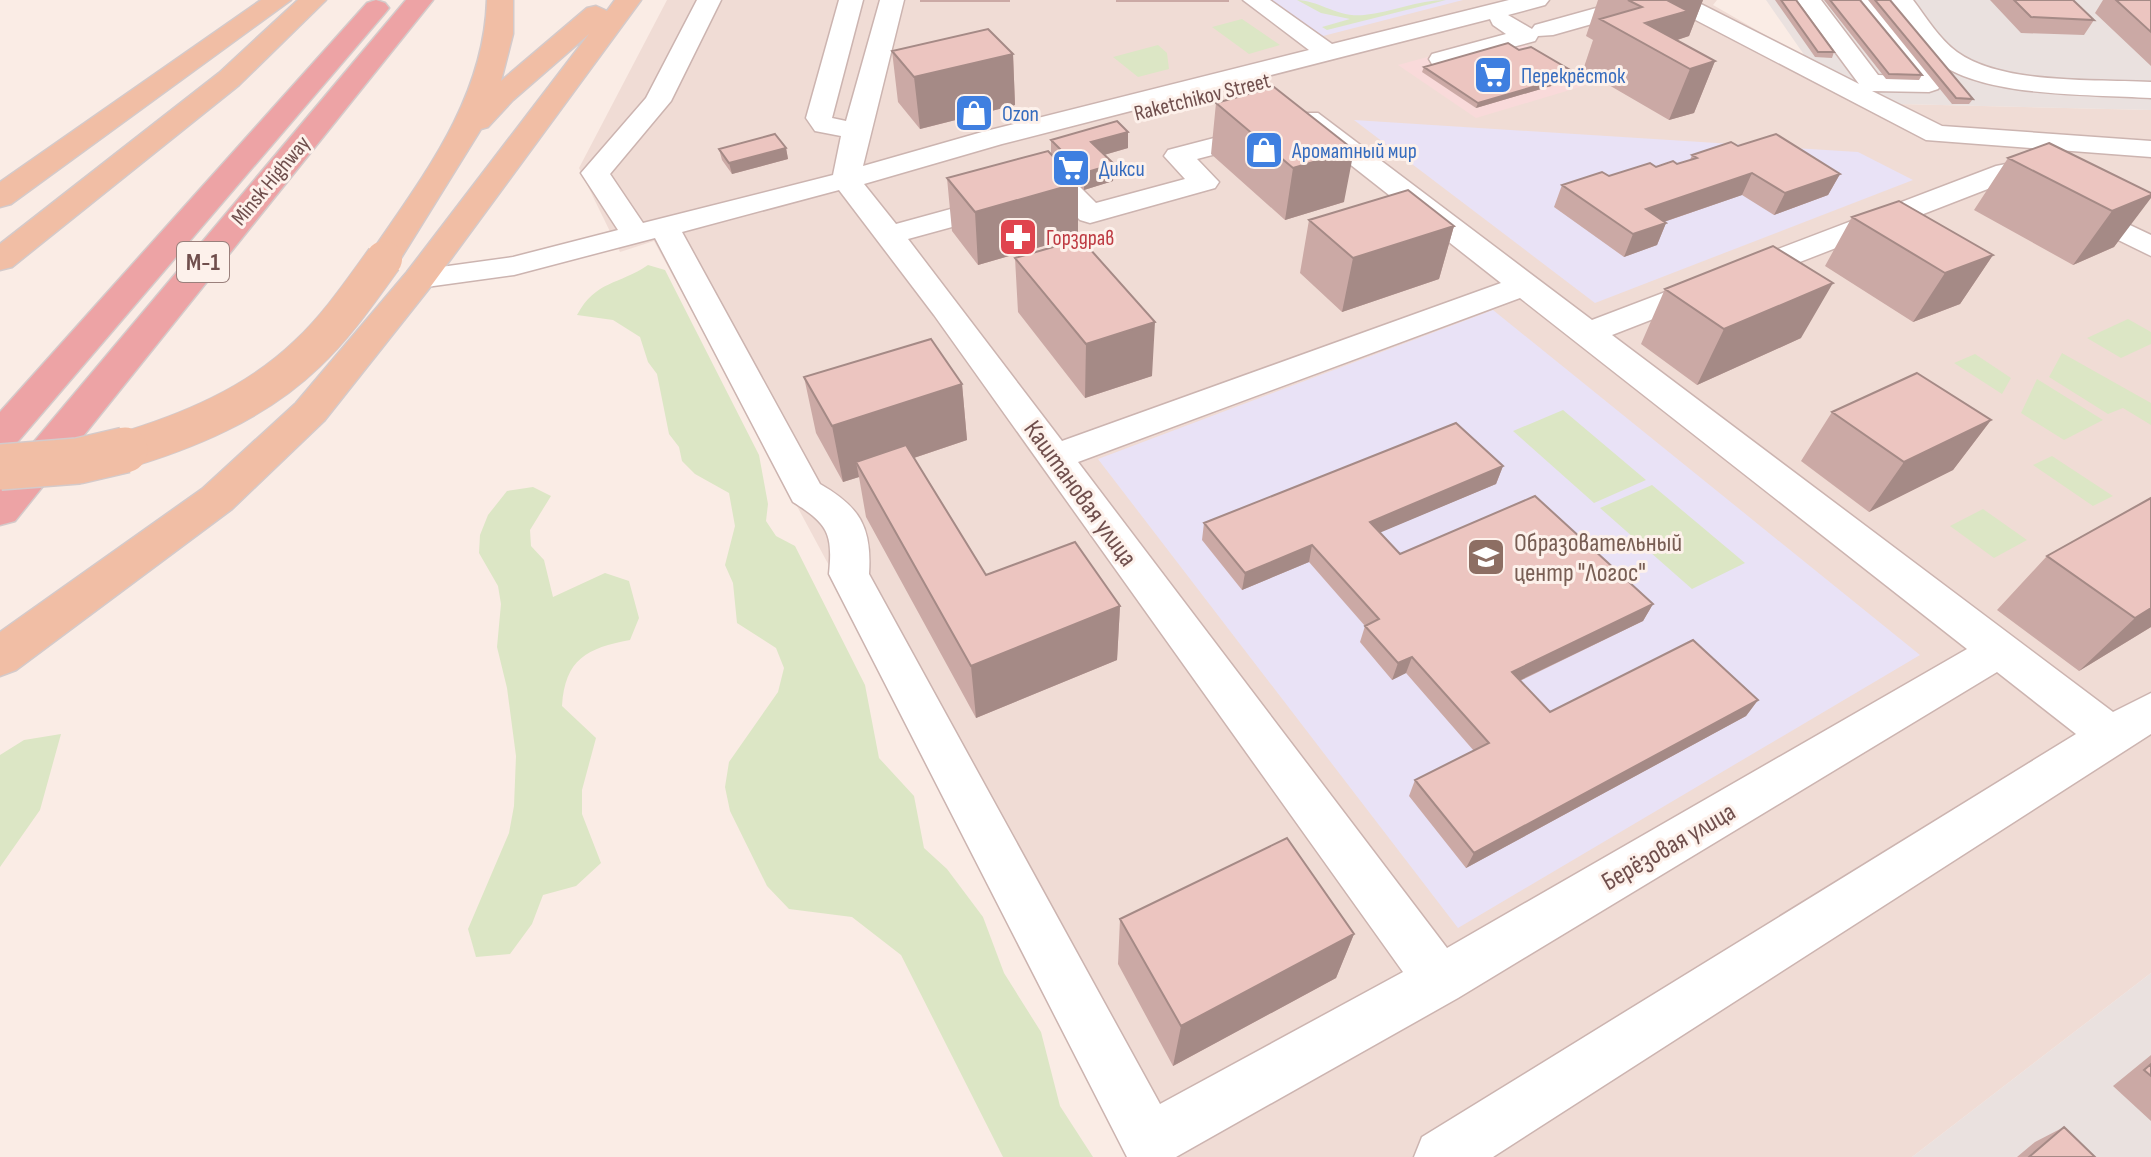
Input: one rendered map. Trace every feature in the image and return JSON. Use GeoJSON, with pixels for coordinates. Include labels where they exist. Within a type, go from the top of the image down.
{"type":"FeatureCollection","features":[{"type":"Feature","properties":{"kind":"highway","name":"Minsk Highway"},"geometry":{"type":"LineString","coordinates":[[0,437],[395,8]]}},
{"type":"Feature","properties":{"kind":"highway","name":"Minsk Highway"},"geometry":{"type":"LineString","coordinates":[[0,510],[395,8]]}},
{"type":"Feature","properties":{"kind":"main road"},"geometry":{"type":"LineString","coordinates":[[0,197],[278,0]]}},
{"type":"Feature","properties":{"kind":"main road"},"geometry":{"type":"LineString","coordinates":[[0,260],[229,79],[313,0]]}},
{"type":"Feature","properties":{"kind":"main road"},"geometry":{"type":"LineString","coordinates":[[0,467],[72,462],[173,434],[220,414],[296,365],[322,339],[384,259],[457,144],[493,67],[501,39],[500,0]]}},
{"type":"Feature","properties":{"kind":"main road"},"geometry":{"type":"LineString","coordinates":[[457,144],[503,94],[612,0]]}},
{"type":"Feature","properties":{"kind":"main road"},"geometry":{"type":"LineString","coordinates":[[0,657],[217,499],[269,453],[320,400],[419,279],[628,0]]}},
{"type":"Feature","properties":{"kind":"street"},"geometry":{"type":"LineString","coordinates":[[709,0],[658,101],[595,173],[651,232],[806,493],[830,506],[846,523],[852,546],[849,574],[1149,1141],[1182,1142]]}},
{"type":"Feature","properties":{"kind":"street"},"geometry":{"type":"LineString","coordinates":[[851,0],[819,118],[824,125],[856,131]]}},
{"type":"Feature","properties":{"kind":"street"},"geometry":{"type":"LineString","coordinates":[[846,180],[856,131],[876,68],[892,0]]}},
{"type":"Feature","properties":{"kind":"street"},"geometry":{"type":"LineString","coordinates":[[1255,0],[1327,52]]}},
{"type":"Feature","properties":{"kind":"street","name":"Raketchikov Street"},"geometry":{"type":"LineString","coordinates":[[1255,77],[1327,52],[1537,0]]}},
{"type":"Feature","properties":{"kind":"street","name":"Raketchikov Street"},"geometry":{"type":"LineString","coordinates":[[419,279],[514,266],[846,180],[908,170],[1255,77],[1538,11],[1553,0]]}},
{"type":"Feature","properties":{"kind":"street"},"geometry":{"type":"LineString","coordinates":[[1544,30],[1650,0]]}},
{"type":"Feature","properties":{"kind":"street"},"geometry":{"type":"LineString","coordinates":[[1587,333],[2020,178],[1675,0]]}},
{"type":"Feature","properties":{"kind":"street"},"geometry":{"type":"LineString","coordinates":[[1809,0],[1871,83],[1929,84],[1862,0]]}},
{"type":"Feature","properties":{"kind":"street"},"geometry":{"type":"LineString","coordinates":[[1901,0],[1946,56],[1965,68],[2002,78],[2151,90]]}},
{"type":"Feature","properties":{"kind":"street"},"geometry":{"type":"LineString","coordinates":[[1441,59],[1526,36],[1501,20]]}},
{"type":"Feature","properties":{"kind":"street"},"geometry":{"type":"LineString","coordinates":[[1255,77],[2000,650],[2131,724],[1442,1157]]}},
{"type":"Feature","properties":{"kind":"street"},"geometry":{"type":"LineString","coordinates":[[889,235],[946,206],[999,192],[1064,187],[1090,214],[1205,182],[1178,156],[1311,120]]}},
{"type":"Feature","properties":{"kind":"street"},"geometry":{"type":"LineString","coordinates":[[1936,134],[2151,149]]}},
{"type":"Feature","properties":{"kind":"street","name":"Каштановая улица"},"geometry":{"type":"LineString","coordinates":[[846,180],[1055,457],[1440,980]]}},
{"type":"Feature","properties":{"kind":"street"},"geometry":{"type":"LineString","coordinates":[[2059,199],[2151,247]]}},
{"type":"Feature","properties":{"kind":"street"},"geometry":{"type":"LineString","coordinates":[[1055,457],[1525,285]]}},
{"type":"Feature","properties":{"kind":"street","name":"Берёзовая улица"},"geometry":{"type":"LineString","coordinates":[[1182,1142],[1334,1038],[1440,980],[2000,650]]}},
{"type":"Feature","properties":{"kind":"shaded area"},"geometry":{"type":"Polygon","coordinates":[[[667,0],[1717,0],[1713,5],[1807,59],[1899,104],[2151,110],[2151,973],[1912,1157],[1148,1157],[654,241],[620,252],[579,168],[667,0]]]}},
{"type":"Feature","properties":{"kind":"shaded area"},"geometry":{"type":"Polygon","coordinates":[[[1270,0],[1463,0],[1323,36],[1270,0]]]}},
{"type":"Feature","properties":{"kind":"shaded area"},"geometry":{"type":"Polygon","coordinates":[[[1766,0],[2151,0],[2151,110],[1899,104],[1807,59],[1766,0]]]}},
{"type":"Feature","properties":{"kind":"shaded area"},"geometry":{"type":"Polygon","coordinates":[[[1509,35],[1590,84],[1476,118],[1398,65],[1509,35]]]}},
{"type":"Feature","properties":{"kind":"shaded area"},"geometry":{"type":"Polygon","coordinates":[[[1354,120],[1858,152],[1913,180],[1595,303],[1354,120]]]}},
{"type":"Feature","properties":{"kind":"shaded area","name":"Образовательный центр \"Логос\""},"geometry":{"type":"Polygon","coordinates":[[[1493,310],[1920,655],[1458,928],[1098,459],[1493,310]]]}},
{"type":"Feature","properties":{"kind":"shaded area"},"geometry":{"type":"Polygon","coordinates":[[[2151,973],[2151,1157],[1912,1157],[2151,973]]]}},
{"type":"Feature","properties":{"kind":"green space"},"geometry":{"type":"Polygon","coordinates":[[[1297,0],[1355,15],[1446,0],[1327,30],[1322,27],[1350,19],[1321,13],[1297,0]]]}},
{"type":"Feature","properties":{"kind":"green space"},"geometry":{"type":"Polygon","coordinates":[[[1242,19],[1280,45],[1249,54],[1212,27],[1242,19]]]}},
{"type":"Feature","properties":{"kind":"green space"},"geometry":{"type":"Polygon","coordinates":[[[1158,45],[1167,53],[1169,69],[1138,77],[1113,57],[1158,45]]]}},
{"type":"Feature","properties":{"kind":"green space"},"geometry":{"type":"Polygon","coordinates":[[[648,265],[665,270],[759,455],[768,504],[766,521],[776,536],[795,546],[865,685],[879,758],[914,796],[924,848],[947,869],[983,917],[1004,973],[1041,1032],[1060,1106],[1093,1157],[1003,1157],[901,955],[852,917],[789,909],[767,886],[730,811],[725,787],[729,762],[778,692],[784,668],[776,648],[737,623],[733,583],[725,565],[735,526],[729,493],[695,474],[682,461],[679,447],[669,434],[657,374],[648,362],[640,337],[613,320],[577,315],[600,289],[648,265]]]}},
{"type":"Feature","properties":{"kind":"green space"},"geometry":{"type":"Polygon","coordinates":[[[2128,319],[2151,332],[2151,344],[2121,358],[2087,338],[2128,319]]]}},
{"type":"Feature","properties":{"kind":"green space"},"geometry":{"type":"Polygon","coordinates":[[[2062,353],[2151,403],[2151,425],[2123,408],[2108,414],[2049,377],[2062,353]]]}},
{"type":"Feature","properties":{"kind":"green space"},"geometry":{"type":"Polygon","coordinates":[[[1975,354],[2011,378],[2002,394],[1954,363],[1975,354]]]}},
{"type":"Feature","properties":{"kind":"green space"},"geometry":{"type":"Polygon","coordinates":[[[2037,379],[2103,420],[2064,440],[2021,413],[2037,379]]]}},
{"type":"Feature","properties":{"kind":"green space"},"geometry":{"type":"Polygon","coordinates":[[[1563,410],[1646,480],[1594,503],[1513,431],[1563,410]]]}},
{"type":"Feature","properties":{"kind":"green space"},"geometry":{"type":"Polygon","coordinates":[[[2052,456],[2113,496],[2093,506],[2033,465],[2052,456]]]}},
{"type":"Feature","properties":{"kind":"green space"},"geometry":{"type":"Polygon","coordinates":[[[1652,485],[1745,563],[1692,589],[1600,508],[1652,485]]]}},
{"type":"Feature","properties":{"kind":"green space"},"geometry":{"type":"Polygon","coordinates":[[[533,487],[551,496],[530,530],[531,546],[544,560],[553,597],[605,573],[629,581],[639,618],[630,640],[602,647],[581,658],[573,667],[564,690],[562,706],[596,738],[582,790],[582,814],[601,863],[576,886],[543,895],[532,924],[510,954],[476,957],[468,929],[509,833],[514,806],[516,756],[507,688],[497,647],[501,604],[498,586],[479,553],[480,535],[488,515],[507,491],[533,487]]]}},
{"type":"Feature","properties":{"kind":"green space"},"geometry":{"type":"Polygon","coordinates":[[[1983,509],[2027,540],[1994,558],[1950,526],[1983,509]]]}},
{"type":"Feature","properties":{"kind":"green space"},"geometry":{"type":"Polygon","coordinates":[[[61,734],[40,810],[0,867],[0,755],[24,740],[61,734]]]}},
{"type":"Feature","properties":{"kind":"building"},"geometry":{"type":"Polygon","coordinates":[[[1628,0],[1667,0],[1688,11],[1645,23],[1715,61],[1690,69],[1600,19],[1642,7],[1628,0]]]}},
{"type":"Feature","properties":{"kind":"building"},"geometry":{"type":"Polygon","coordinates":[[[1781,0],[1796,0],[1834,52],[1818,52],[1781,0]]]}},
{"type":"Feature","properties":{"kind":"building"},"geometry":{"type":"Polygon","coordinates":[[[1830,0],[1860,0],[1922,75],[1889,74],[1830,0]]]}},
{"type":"Feature","properties":{"kind":"building"},"geometry":{"type":"Polygon","coordinates":[[[1875,0],[1890,0],[1973,99],[1956,98],[1875,0]]]}},
{"type":"Feature","properties":{"kind":"building"},"geometry":{"type":"Polygon","coordinates":[[[2014,0],[2073,0],[2094,20],[2031,17],[2014,0]]]}},
{"type":"Feature","properties":{"kind":"building"},"geometry":{"type":"Polygon","coordinates":[[[2116,0],[2151,0],[2151,32],[2116,0]]]}},
{"type":"Feature","properties":{"kind":"building"},"geometry":{"type":"Polygon","coordinates":[[[988,29],[1013,54],[914,77],[892,51],[988,29]]]}},
{"type":"Feature","properties":{"kind":"building"},"geometry":{"type":"Polygon","coordinates":[[[1508,43],[1519,50],[1531,47],[1577,74],[1478,103],[1424,67],[1508,43]]]}},
{"type":"Feature","properties":{"kind":"building"},"geometry":{"type":"Polygon","coordinates":[[[1274,87],[1354,150],[1293,168],[1216,103],[1274,87]]]}},
{"type":"Feature","properties":{"kind":"building"},"geometry":{"type":"Polygon","coordinates":[[[1117,121],[1128,132],[1091,142],[1114,164],[1084,173],[1051,140],[1117,121]]]}},
{"type":"Feature","properties":{"kind":"building"},"geometry":{"type":"Polygon","coordinates":[[[775,134],[786,148],[729,163],[719,149],[775,134]]]}},
{"type":"Feature","properties":{"kind":"building"},"geometry":{"type":"Polygon","coordinates":[[[1776,134],[1840,174],[1785,193],[1752,173],[1646,209],[1666,223],[1633,234],[1562,185],[1602,172],[1609,176],[1650,163],[1656,167],[1673,161],[1677,164],[1697,158],[1692,155],[1731,142],[1738,146],[1776,134]]]}},
{"type":"Feature","properties":{"kind":"building"},"geometry":{"type":"Polygon","coordinates":[[[2049,143],[2151,195],[2112,211],[2008,158],[2049,143]]]}},
{"type":"Feature","properties":{"kind":"building"},"geometry":{"type":"Polygon","coordinates":[[[1048,151],[1078,183],[975,212],[947,178],[1048,151]]]}},
{"type":"Feature","properties":{"kind":"building"},"geometry":{"type":"Polygon","coordinates":[[[1408,190],[1454,226],[1353,258],[1309,220],[1408,190]]]}},
{"type":"Feature","properties":{"kind":"building"},"geometry":{"type":"Polygon","coordinates":[[[1899,201],[1993,255],[1945,273],[1852,217],[1899,201]]]}},
{"type":"Feature","properties":{"kind":"building"},"geometry":{"type":"Polygon","coordinates":[[[1081,239],[1155,322],[1086,344],[1015,258],[1081,239]]]}},
{"type":"Feature","properties":{"kind":"building"},"geometry":{"type":"Polygon","coordinates":[[[1773,246],[1833,283],[1724,329],[1665,289],[1773,246]]]}},
{"type":"Feature","properties":{"kind":"building"},"geometry":{"type":"Polygon","coordinates":[[[931,339],[962,384],[832,426],[804,377],[931,339]]]}},
{"type":"Feature","properties":{"kind":"building"},"geometry":{"type":"Polygon","coordinates":[[[1917,373],[1991,420],[1904,462],[1832,412],[1917,373]]]}},
{"type":"Feature","properties":{"kind":"building"},"geometry":{"type":"Polygon","coordinates":[[[1456,423],[1503,466],[1370,522],[1400,554],[1535,496],[1653,604],[1512,672],[1550,712],[1693,640],[1758,700],[1474,853],[1415,780],[1489,743],[1412,657],[1398,663],[1365,626],[1379,619],[1312,545],[1245,573],[1204,523],[1456,423]]]}},
{"type":"Feature","properties":{"kind":"building"},"geometry":{"type":"Polygon","coordinates":[[[906,445],[986,575],[1075,542],[1120,606],[971,666],[856,462],[906,445]]]}},
{"type":"Feature","properties":{"kind":"building"},"geometry":{"type":"Polygon","coordinates":[[[2151,498],[2151,608],[2135,618],[2047,556],[2151,498]]]}},
{"type":"Feature","properties":{"kind":"building"},"geometry":{"type":"Polygon","coordinates":[[[1287,838],[1354,934],[1181,1026],[1120,919],[1287,838]]]}},
{"type":"Feature","properties":{"kind":"building"},"geometry":{"type":"Polygon","coordinates":[[[2151,1064],[2151,1076],[2144,1070],[2151,1064]]]}},
{"type":"Feature","properties":{"kind":"building"},"geometry":{"type":"Polygon","coordinates":[[[2064,1127],[2095,1157],[2029,1157],[2064,1127]]]}},
{"type":"Feature","properties":{"kind":"place","name":"Перекрёсток"},"geometry":{"type":"Point","coordinates":[1493,75]}},
{"type":"Feature","properties":{"kind":"place","name":"Ozon"},"geometry":{"type":"Point","coordinates":[974,113]}},
{"type":"Feature","properties":{"kind":"place","name":"Ароматный мир"},"geometry":{"type":"Point","coordinates":[1264,150]}},
{"type":"Feature","properties":{"kind":"place","name":"Дикси"},"geometry":{"type":"Point","coordinates":[1071,168]}},
{"type":"Feature","properties":{"kind":"place","name":"Горздрав"},"geometry":{"type":"Point","coordinates":[1018,237]}},
{"type":"Feature","properties":{"kind":"place","name":"Образовательный центр \"Логос\""},"geometry":{"type":"Point","coordinates":[1486,557]}}]}
